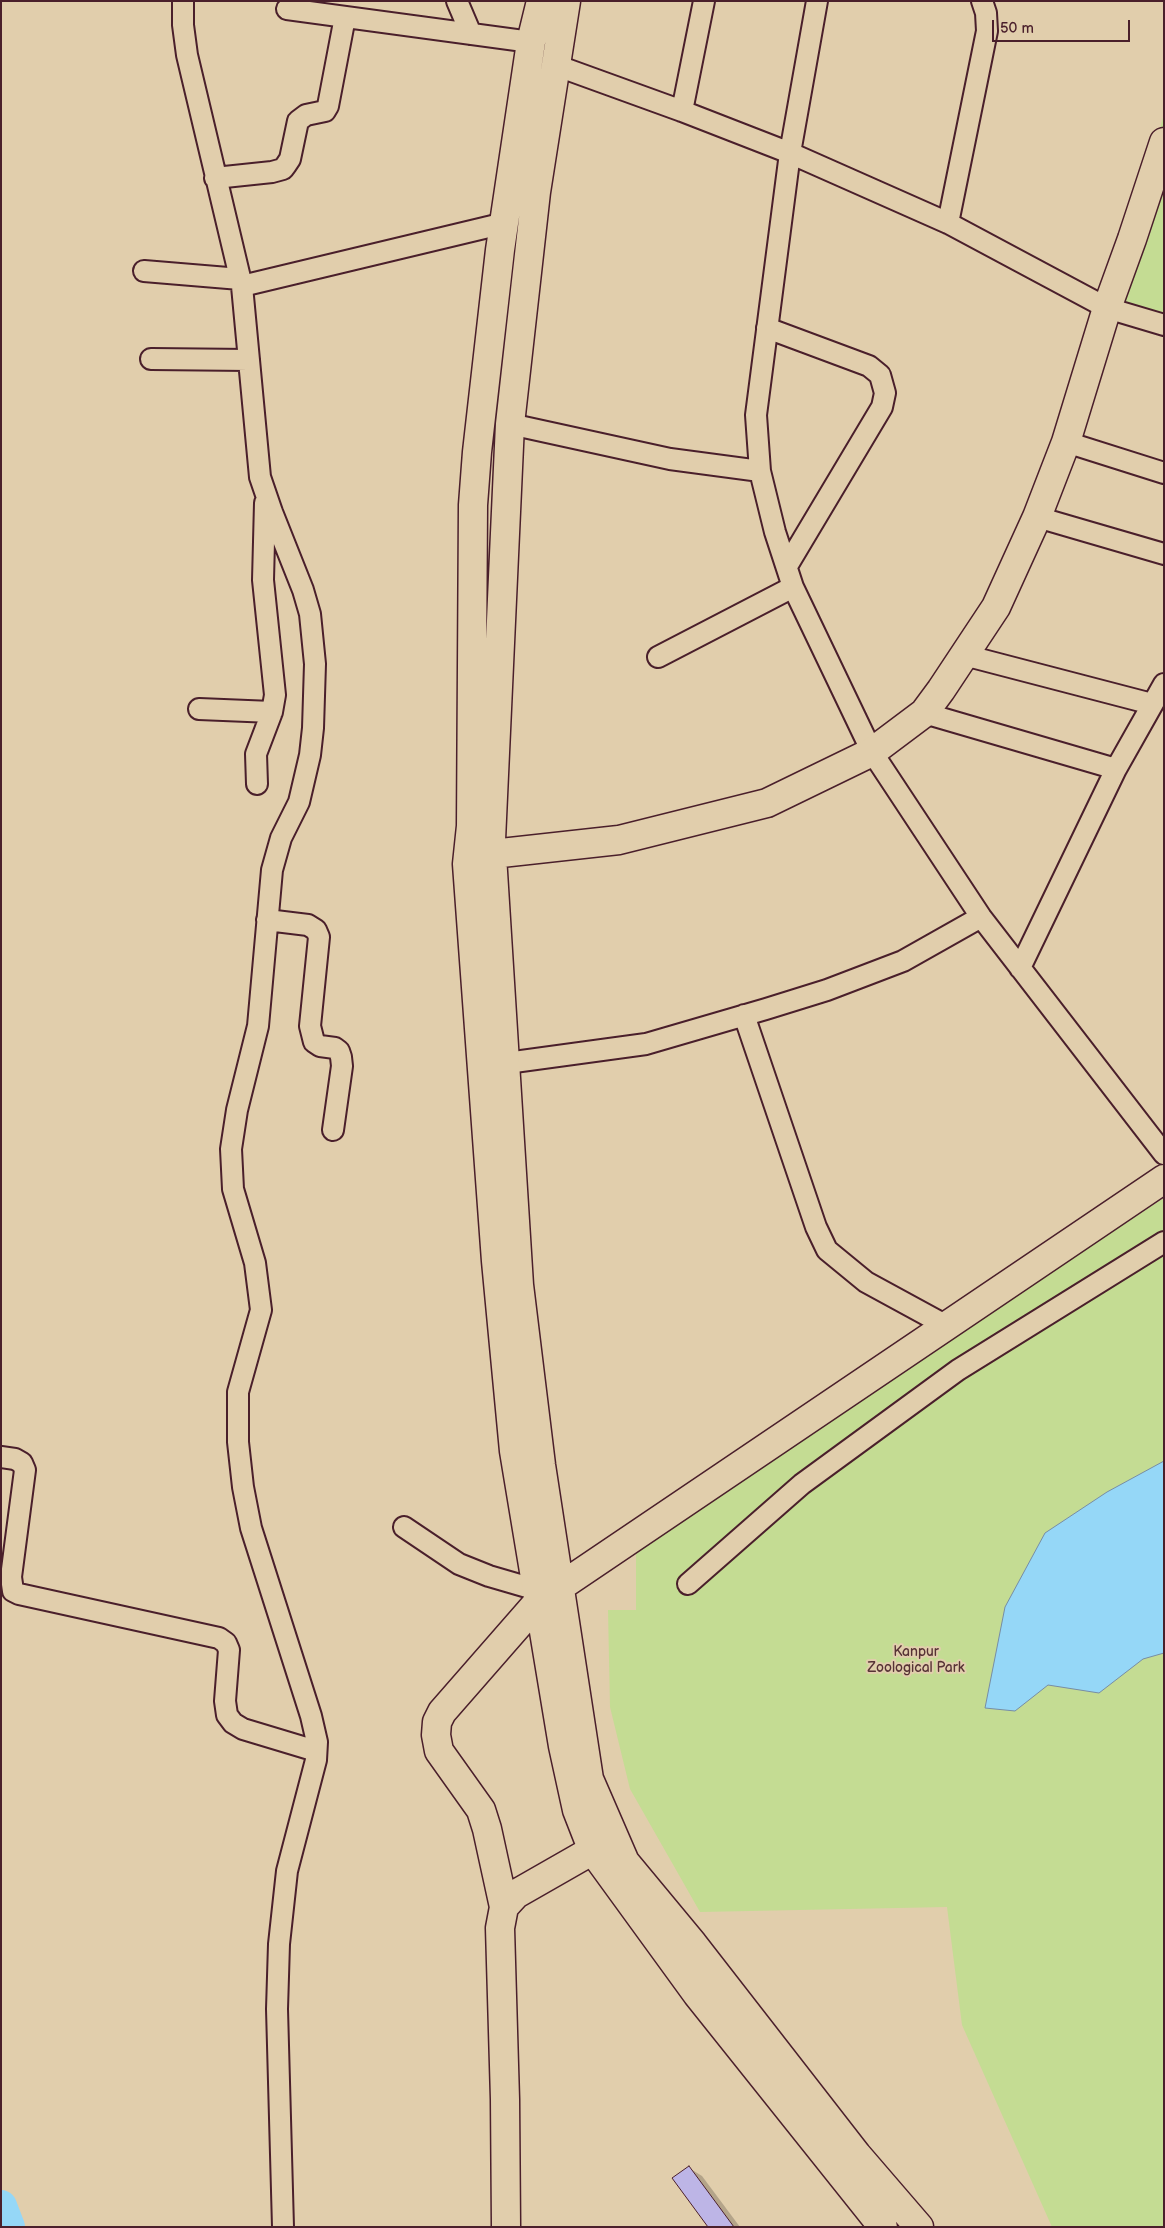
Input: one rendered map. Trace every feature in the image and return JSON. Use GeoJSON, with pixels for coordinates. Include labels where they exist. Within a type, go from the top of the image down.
{"type":"FeatureCollection","features":[{"type":"Feature","properties":{"kind":"main road"},"geometry":{"type":"LineString","coordinates":[[480,853],[471,826],[476,452],[505,222],[531,42],[541,1]]}},
{"type":"Feature","properties":{"kind":"main road"},"geometry":{"type":"LineString","coordinates":[[566,1],[536,192],[510,424],[480,853],[493,1065],[541,1465],[545,1592],[604,1844],[697,1994],[876,2225]]}},
{"type":"Feature","properties":{"kind":"main road"},"geometry":{"type":"LineString","coordinates":[[480,853],[619,840],[767,803],[872,752],[924,713],[996,606],[1038,517],[1066,442],[1107,308],[1164,142]]}},
{"type":"Feature","properties":{"kind":"main road"},"geometry":{"type":"LineString","coordinates":[[506,2227],[505,2099],[500,1928],[504,1907],[481,1810],[439,1750],[436,1735],[437,1722],[442,1712],[545,1592],[1164,1179]]}},
{"type":"Feature","properties":{"kind":"main road"},"geometry":{"type":"LineString","coordinates":[[504,1907],[516,1894],[604,1844]]}},
{"type":"Feature","properties":{"kind":"main road"},"geometry":{"type":"LineString","coordinates":[[604,1844],[625,1862],[693,1944],[857,2155],[919,2227]]}},
{"type":"Feature","properties":{"kind":"street"},"geometry":{"type":"LineString","coordinates":[[184,1],[183,25],[187,56],[241,283],[257,457],[265,494],[303,590],[310,614],[315,664],[313,728],[305,780],[299,802],[276,854],[267,920],[258,1026],[237,1110],[231,1150],[234,1189],[255,1263],[262,1310],[238,1392],[238,1442],[246,1509],[311,1716],[317,1742],[316,1760],[287,1871],[278,1944],[277,2009],[283,2227]]}},
{"type":"Feature","properties":{"kind":"street"},"geometry":{"type":"LineString","coordinates":[[457,1],[471,34]]}},
{"type":"Feature","properties":{"kind":"street"},"geometry":{"type":"LineString","coordinates":[[682,111],[704,1]]}},
{"type":"Feature","properties":{"kind":"street"},"geometry":{"type":"LineString","coordinates":[[817,1],[790,153],[756,415],[760,471],[775,532],[793,587],[872,752],[981,917],[1164,1154]]}},
{"type":"Feature","properties":{"kind":"street"},"geometry":{"type":"LineString","coordinates":[[948,223],[987,31],[986,13],[982,1]]}},
{"type":"Feature","properties":{"kind":"street"},"geometry":{"type":"LineString","coordinates":[[287,9],[531,42]]}},
{"type":"Feature","properties":{"kind":"street"},"geometry":{"type":"LineString","coordinates":[[216,178],[272,172],[283,169],[290,159],[298,121],[306,115],[325,111],[328,106],[345,17]]}},
{"type":"Feature","properties":{"kind":"street"},"geometry":{"type":"LineString","coordinates":[[555,65],[790,153],[948,223],[1107,308],[1164,325]]}},
{"type":"Feature","properties":{"kind":"street"},"geometry":{"type":"LineString","coordinates":[[144,271],[241,283],[505,222]]}},
{"type":"Feature","properties":{"kind":"street"},"geometry":{"type":"LineString","coordinates":[[767,328],[869,366],[880,375],[885,393],[882,407],[786,566]]}},
{"type":"Feature","properties":{"kind":"street"},"geometry":{"type":"LineString","coordinates":[[152,359],[249,360]]}},
{"type":"Feature","properties":{"kind":"street"},"geometry":{"type":"LineString","coordinates":[[510,424],[670,459],[760,471]]}},
{"type":"Feature","properties":{"kind":"street"},"geometry":{"type":"LineString","coordinates":[[1066,442],[1164,472]]}},
{"type":"Feature","properties":{"kind":"street"},"geometry":{"type":"LineString","coordinates":[[257,784],[256,754],[272,712],[275,695],[263,580],[265,494]]}},
{"type":"Feature","properties":{"kind":"street"},"geometry":{"type":"LineString","coordinates":[[1038,517],[1164,554]]}},
{"type":"Feature","properties":{"kind":"street"},"geometry":{"type":"LineString","coordinates":[[658,657],[793,587]]}},
{"type":"Feature","properties":{"kind":"street"},"geometry":{"type":"LineString","coordinates":[[964,655],[1152,704]]}},
{"type":"Feature","properties":{"kind":"street"},"geometry":{"type":"LineString","coordinates":[[1020,968],[1116,769],[1164,684]]}},
{"type":"Feature","properties":{"kind":"street"},"geometry":{"type":"LineString","coordinates":[[199,709],[272,712]]}},
{"type":"Feature","properties":{"kind":"street"},"geometry":{"type":"LineString","coordinates":[[924,713],[1116,769]]}},
{"type":"Feature","properties":{"kind":"street"},"geometry":{"type":"LineString","coordinates":[[493,1065],[646,1044],[744,1015],[826,990],[903,961],[981,917]]}},
{"type":"Feature","properties":{"kind":"street"},"geometry":{"type":"LineString","coordinates":[[267,920],[308,925],[316,930],[319,937],[310,1026],[314,1042],[320,1046],[335,1048],[339,1051],[341,1057],[342,1066],[333,1130]]}},
{"type":"Feature","properties":{"kind":"street"},"geometry":{"type":"LineString","coordinates":[[744,1015],[816,1227],[827,1250],[866,1282],[945,1325]]}},
{"type":"Feature","properties":{"kind":"street"},"geometry":{"type":"LineString","coordinates":[[688,1584],[802,1484],[958,1370],[1164,1242]]}},
{"type":"Feature","properties":{"kind":"street"},"geometry":{"type":"LineString","coordinates":[[1,1457],[16,1459],[22,1463],[24,1470],[11,1577],[13,1591],[19,1594],[219,1638],[226,1643],[229,1650],[225,1701],[227,1715],[233,1723],[243,1728],[316,1751]]}},
{"type":"Feature","properties":{"kind":"street"},"geometry":{"type":"LineString","coordinates":[[404,1527],[459,1564],[489,1576],[545,1592]]}},
{"type":"Feature","properties":{"kind":"green space"},"geometry":{"type":"Polygon","coordinates":[[[1164,114],[1164,326],[1109,310],[1164,114]]]}},
{"type":"Feature","properties":{"kind":"green space","name":"Kanpur Zoological Park"},"geometry":{"type":"Polygon","coordinates":[[[1164,1198],[1164,2227],[1052,2227],[962,2025],[947,1907],[700,1912],[630,1789],[610,1707],[608,1610],[636,1610],[636,1551],[930,1351],[1164,1198]]]}},
{"type":"Feature","properties":{"kind":"water"},"geometry":{"type":"Polygon","coordinates":[[[1164,1461],[1164,1653],[1143,1659],[1099,1693],[1048,1685],[1015,1711],[985,1708],[1005,1607],[1045,1533],[1107,1492],[1164,1461]]]}},
{"type":"Feature","properties":{"kind":"building"},"geometry":{"type":"Polygon","coordinates":[[[689,2166],[734,2227],[708,2227],[672,2178],[689,2166]]]}},
{"type":"Feature","properties":{"kind":"waterway"},"geometry":{"type":"LineString","coordinates":[[1,2206],[9,2227]]}}]}
